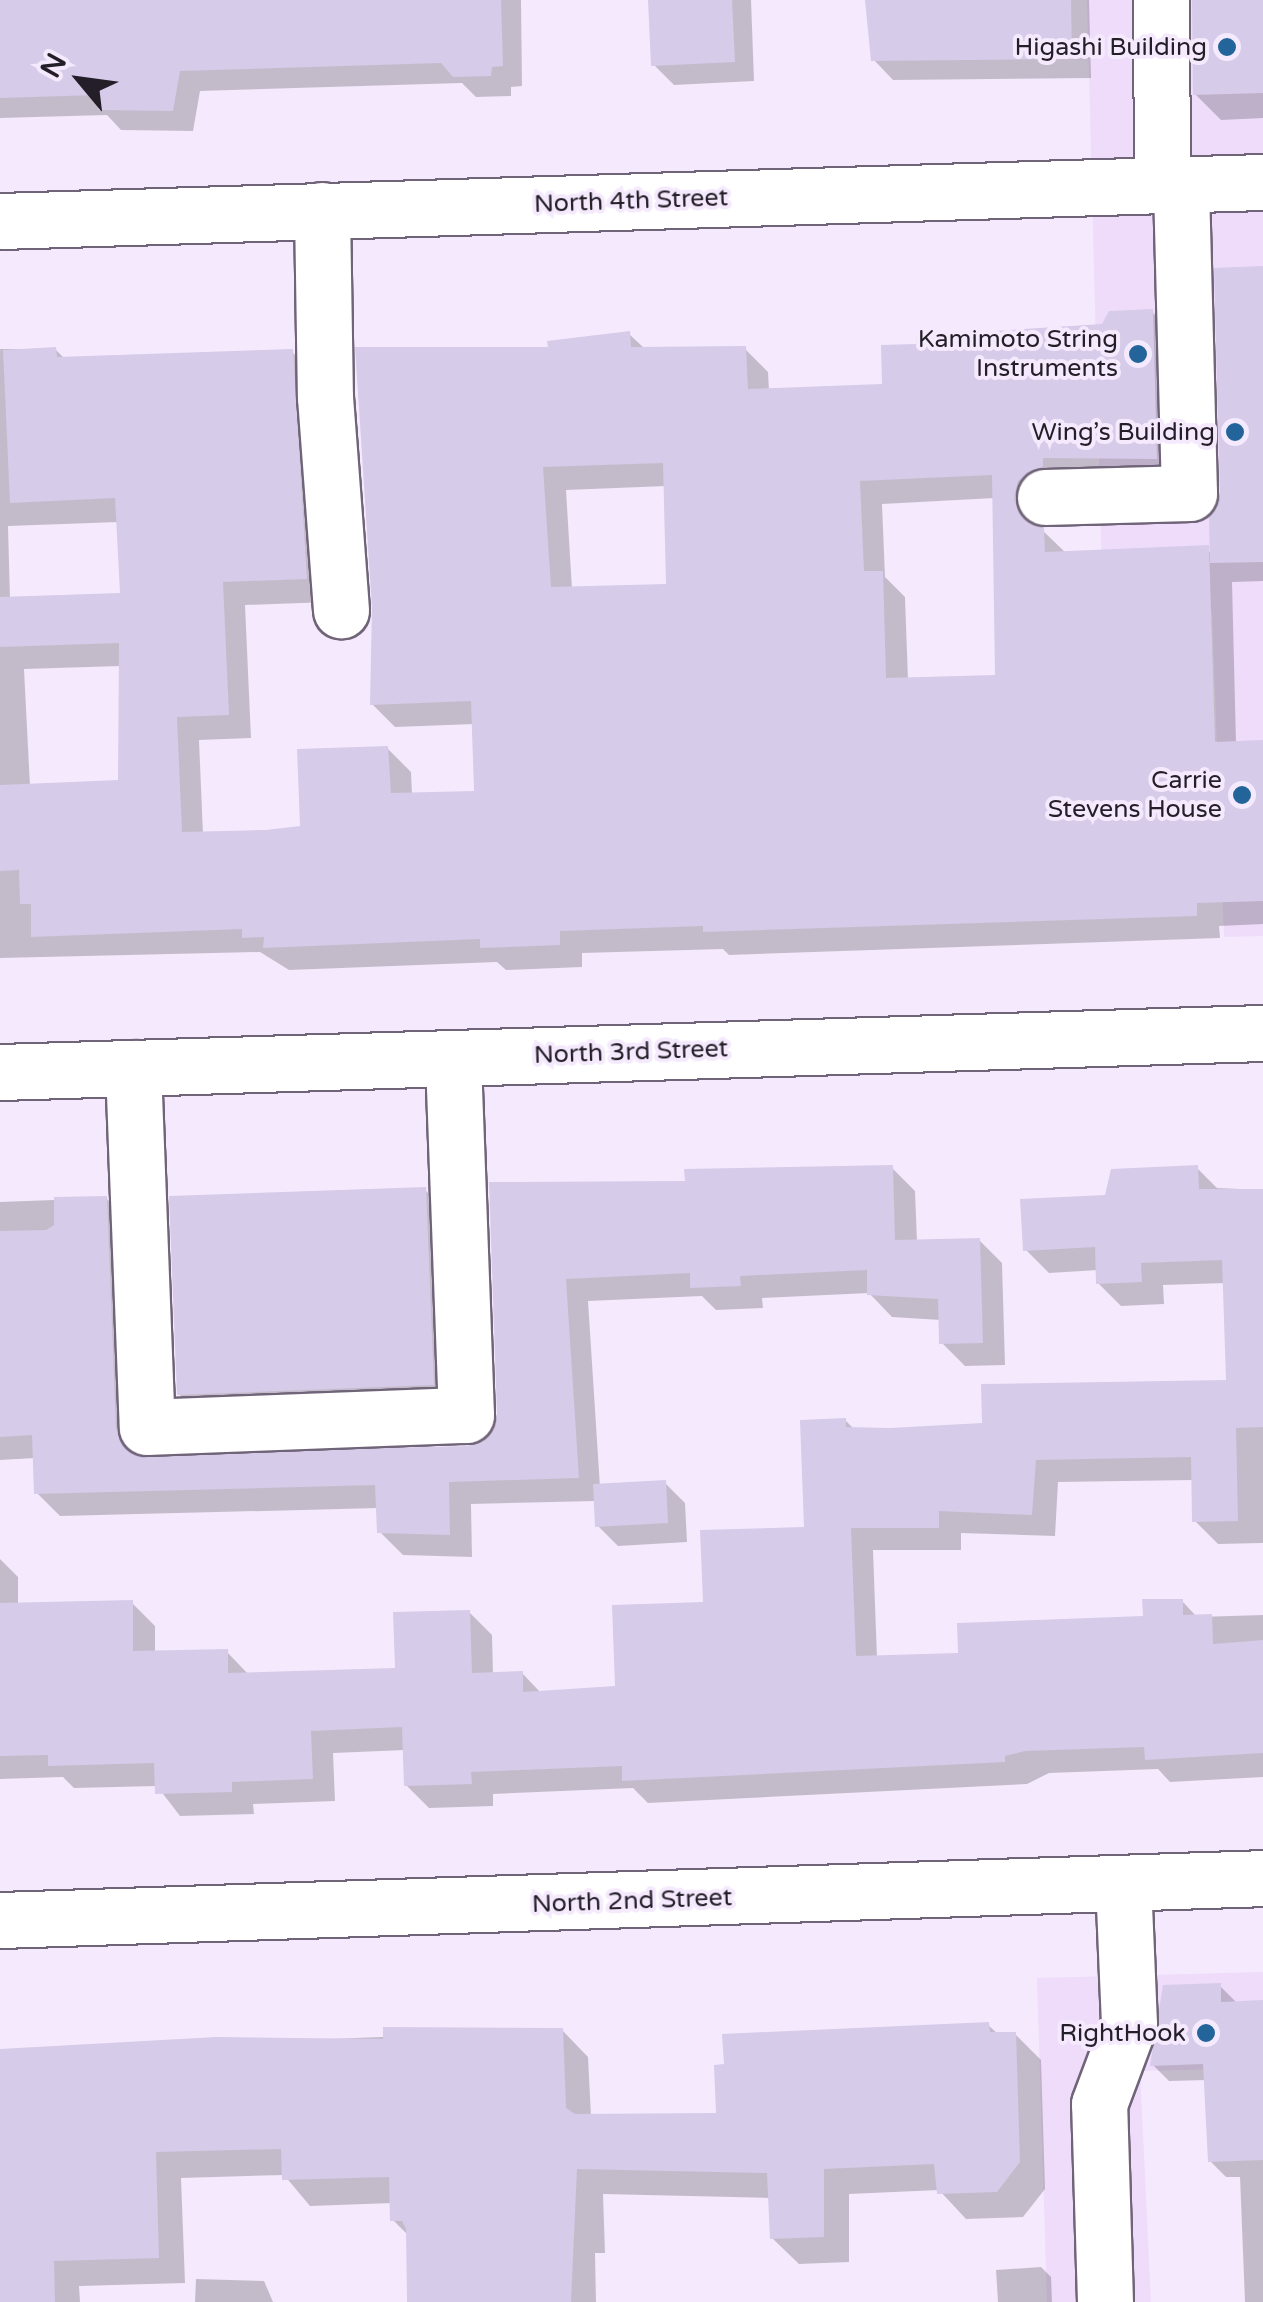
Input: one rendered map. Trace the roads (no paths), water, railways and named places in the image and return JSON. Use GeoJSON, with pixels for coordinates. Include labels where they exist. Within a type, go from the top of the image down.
{"type":"FeatureCollection","features":[{"type":"Feature","properties":{"kind":"street"},"geometry":{"type":"LineString","coordinates":[[1045,498],[1189,493],[1160,0]]}},
{"type":"Feature","properties":{"kind":"street","name":"North 4th Street"},"geometry":{"type":"LineString","coordinates":[[0,220],[1263,182]]}},
{"type":"Feature","properties":{"kind":"street"},"geometry":{"type":"LineString","coordinates":[[322,210],[325,396],[340,610]]}},
{"type":"Feature","properties":{"kind":"street","name":"North 3rd Street"},"geometry":{"type":"LineString","coordinates":[[0,1072],[1263,1033]]}},
{"type":"Feature","properties":{"kind":"street"},"geometry":{"type":"LineString","coordinates":[[134,1068],[147,1428],[466,1415],[453,1058]]}},
{"type":"Feature","properties":{"kind":"street","name":"North 2nd Street"},"geometry":{"type":"LineString","coordinates":[[0,1920],[1263,1878]]}},
{"type":"Feature","properties":{"kind":"street"},"geometry":{"type":"LineString","coordinates":[[1104,2302],[1099,2104],[1128,2024],[1123,1883]]}},
{"type":"Feature","properties":{"kind":"place","name":"Higashi Building"},"geometry":{"type":"Point","coordinates":[1227,47]}},
{"type":"Feature","properties":{"kind":"place","name":"Kamimoto String Instruments"},"geometry":{"type":"Point","coordinates":[1138,354]}},
{"type":"Feature","properties":{"kind":"place","name":"Wing’s Building"},"geometry":{"type":"Point","coordinates":[1235,432]}},
{"type":"Feature","properties":{"kind":"place","name":"Carrie Stevens House"},"geometry":{"type":"Point","coordinates":[1242,795]}},
{"type":"Feature","properties":{"kind":"place","name":"RightHook"},"geometry":{"type":"Point","coordinates":[1206,2033]}}]}
